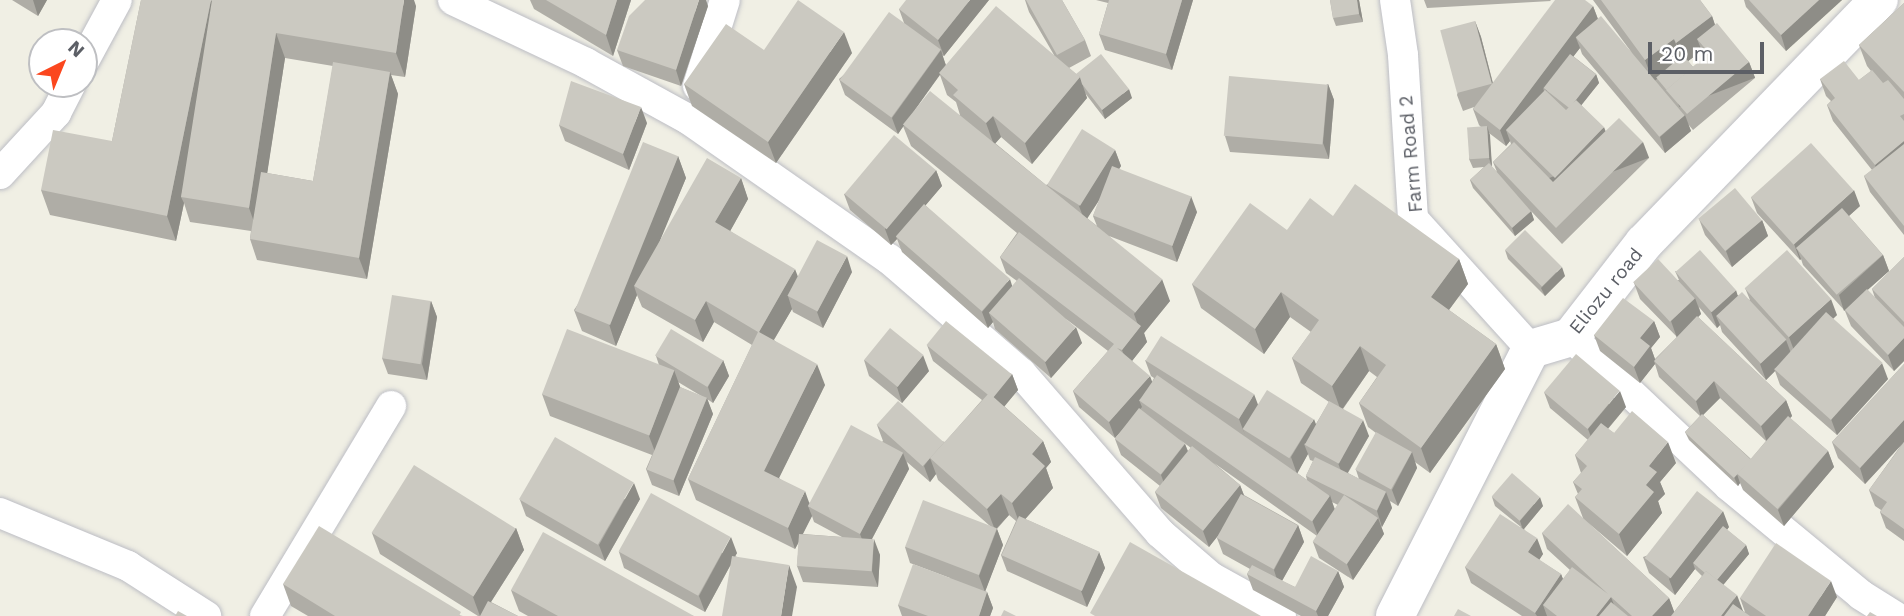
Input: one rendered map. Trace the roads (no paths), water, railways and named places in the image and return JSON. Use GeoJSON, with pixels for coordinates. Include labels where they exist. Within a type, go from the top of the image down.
{"type":"FeatureCollection","features":[{"type":"Feature","properties":{"kind":"street"},"geometry":{"type":"LineString","coordinates":[[98,35],[117,0]]}},
{"type":"Feature","properties":{"kind":"street"},"geometry":{"type":"LineString","coordinates":[[453,0],[586,63],[688,119],[889,259],[1021,373],[1160,533],[1211,577],[1281,616]]}},
{"type":"Feature","properties":{"kind":"street"},"geometry":{"type":"LineString","coordinates":[[688,119],[725,0]]}},
{"type":"Feature","properties":{"kind":"street","name":"Farm Road 2"},"geometry":{"type":"LineString","coordinates":[[1395,0],[1403,55],[1413,219],[1531,349]]}},
{"type":"Feature","properties":{"kind":"street","name":"Eliozu road"},"geometry":{"type":"LineString","coordinates":[[1531,349],[1571,337],[1644,243],[1879,0]]}},
{"type":"Feature","properties":{"kind":"street"},"geometry":{"type":"LineString","coordinates":[[0,174],[56,113],[64,98]]}},
{"type":"Feature","properties":{"kind":"street"},"geometry":{"type":"LineString","coordinates":[[1571,337],[1729,486],[1861,595],[1895,616]]}},
{"type":"Feature","properties":{"kind":"street"},"geometry":{"type":"LineString","coordinates":[[1395,616],[1531,349]]}},
{"type":"Feature","properties":{"kind":"street"},"geometry":{"type":"LineString","coordinates":[[265,616],[391,406]]}},
{"type":"Feature","properties":{"kind":"street"},"geometry":{"type":"LineString","coordinates":[[0,513],[128,566],[206,616]]}}]}
